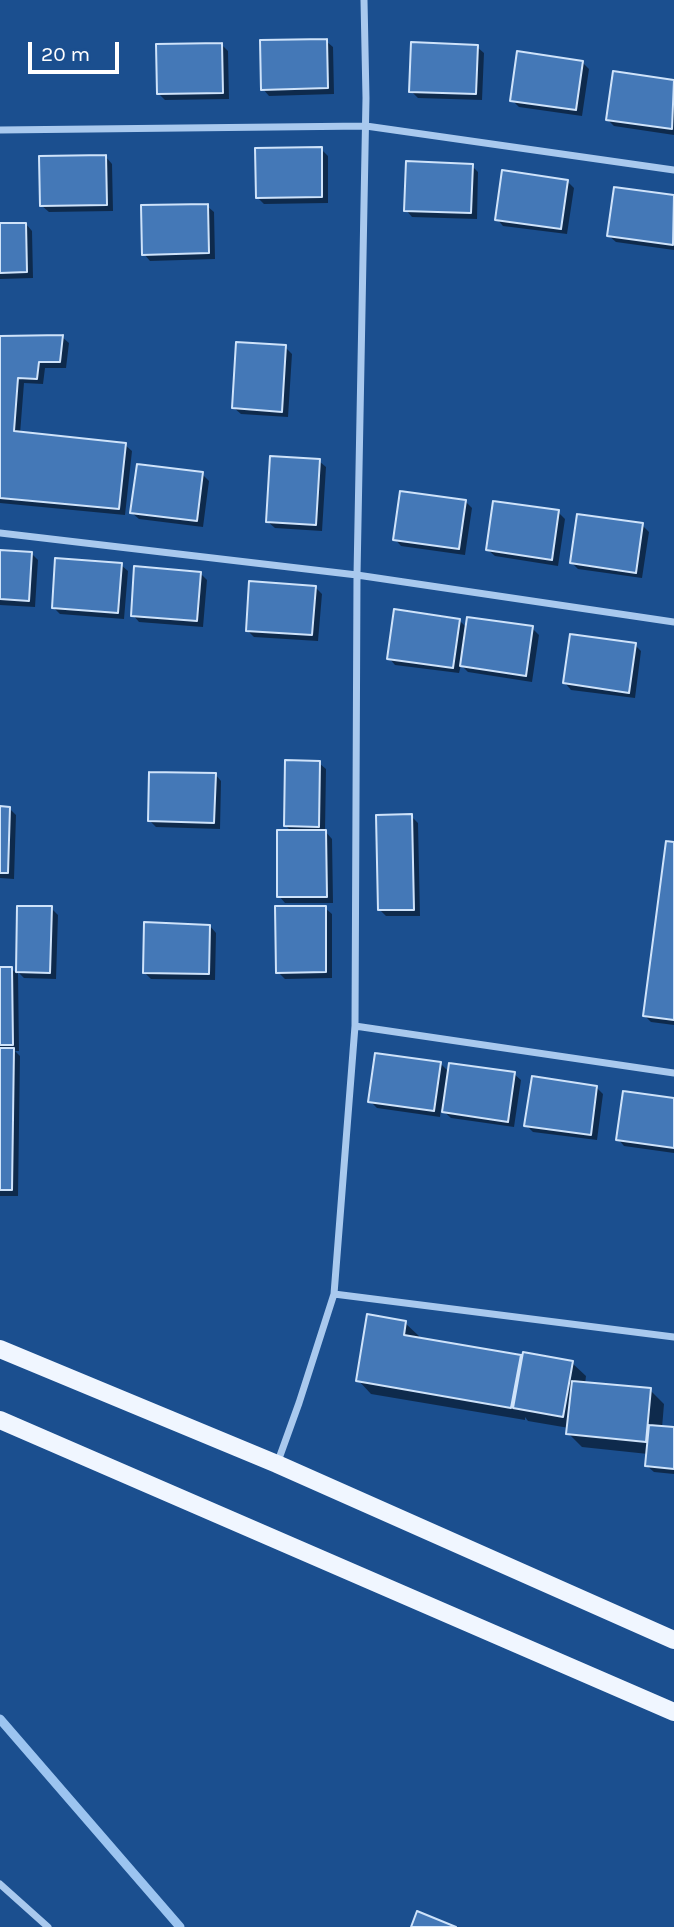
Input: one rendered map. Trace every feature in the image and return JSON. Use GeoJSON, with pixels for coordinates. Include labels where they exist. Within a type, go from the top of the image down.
{"type":"FeatureCollection","features":[{"type":"Feature","properties":{"kind":"main road"},"geometry":{"type":"LineString","coordinates":[[0,1349],[276,1464],[674,1640]]}},
{"type":"Feature","properties":{"kind":"main road"},"geometry":{"type":"LineString","coordinates":[[0,1420],[674,1712]]}},
{"type":"Feature","properties":{"kind":"street"},"geometry":{"type":"LineString","coordinates":[[276,1464],[334,1294],[355,1026],[356,575],[366,126],[364,0]]}},
{"type":"Feature","properties":{"kind":"street"},"geometry":{"type":"LineString","coordinates":[[0,130],[366,126],[674,170]]}},
{"type":"Feature","properties":{"kind":"street"},"geometry":{"type":"LineString","coordinates":[[0,533],[356,575],[674,622]]}},
{"type":"Feature","properties":{"kind":"street"},"geometry":{"type":"LineString","coordinates":[[355,1026],[674,1073]]}},
{"type":"Feature","properties":{"kind":"street"},"geometry":{"type":"LineString","coordinates":[[334,1294],[674,1337]]}},
{"type":"Feature","properties":{"kind":"street"},"geometry":{"type":"LineString","coordinates":[[0,1884],[48,1927]]}},
{"type":"Feature","properties":{"kind":"building"},"geometry":{"type":"Polygon","coordinates":[[[327,39],[328,88],[261,90],[260,40],[327,39]]]}},
{"type":"Feature","properties":{"kind":"building"},"geometry":{"type":"Polygon","coordinates":[[[411,42],[478,45],[476,94],[409,92],[411,42]]]}},
{"type":"Feature","properties":{"kind":"building"},"geometry":{"type":"Polygon","coordinates":[[[222,43],[223,93],[157,94],[156,44],[222,43]]]}},
{"type":"Feature","properties":{"kind":"building"},"geometry":{"type":"Polygon","coordinates":[[[517,51],[583,61],[576,110],[510,101],[517,51]]]}},
{"type":"Feature","properties":{"kind":"building"},"geometry":{"type":"Polygon","coordinates":[[[613,71],[674,80],[672,129],[606,120],[613,71]]]}},
{"type":"Feature","properties":{"kind":"building"},"geometry":{"type":"Polygon","coordinates":[[[322,147],[322,197],[256,198],[255,148],[322,147]]]}},
{"type":"Feature","properties":{"kind":"building"},"geometry":{"type":"Polygon","coordinates":[[[106,155],[107,205],[40,206],[39,156],[106,155]]]}},
{"type":"Feature","properties":{"kind":"building"},"geometry":{"type":"Polygon","coordinates":[[[406,161],[473,164],[471,213],[404,211],[406,161]]]}},
{"type":"Feature","properties":{"kind":"building"},"geometry":{"type":"Polygon","coordinates":[[[502,170],[568,180],[561,229],[495,220],[502,170]]]}},
{"type":"Feature","properties":{"kind":"building"},"geometry":{"type":"Polygon","coordinates":[[[614,187],[674,195],[673,245],[607,236],[614,187]]]}},
{"type":"Feature","properties":{"kind":"building"},"geometry":{"type":"Polygon","coordinates":[[[208,204],[209,253],[142,255],[141,205],[208,204]]]}},
{"type":"Feature","properties":{"kind":"building"},"geometry":{"type":"Polygon","coordinates":[[[0,223],[26,223],[27,272],[0,273],[0,223]]]}},
{"type":"Feature","properties":{"kind":"building"},"geometry":{"type":"Polygon","coordinates":[[[63,335],[60,362],[39,362],[37,379],[18,378],[14,431],[126,443],[119,509],[0,498],[0,336],[63,335]]]}},
{"type":"Feature","properties":{"kind":"building"},"geometry":{"type":"Polygon","coordinates":[[[236,342],[286,345],[282,412],[232,408],[236,342]]]}},
{"type":"Feature","properties":{"kind":"building"},"geometry":{"type":"Polygon","coordinates":[[[270,456],[320,459],[316,525],[266,522],[270,456]]]}},
{"type":"Feature","properties":{"kind":"building"},"geometry":{"type":"Polygon","coordinates":[[[137,464],[203,472],[197,521],[130,513],[137,464]]]}},
{"type":"Feature","properties":{"kind":"building"},"geometry":{"type":"Polygon","coordinates":[[[400,491],[466,500],[459,549],[393,540],[400,491]]]}},
{"type":"Feature","properties":{"kind":"building"},"geometry":{"type":"Polygon","coordinates":[[[493,501],[559,510],[552,560],[486,550],[493,501]]]}},
{"type":"Feature","properties":{"kind":"building"},"geometry":{"type":"Polygon","coordinates":[[[577,514],[643,523],[636,573],[570,563],[577,514]]]}},
{"type":"Feature","properties":{"kind":"building"},"geometry":{"type":"Polygon","coordinates":[[[0,550],[32,552],[29,601],[0,599],[0,550]]]}},
{"type":"Feature","properties":{"kind":"building"},"geometry":{"type":"Polygon","coordinates":[[[55,558],[122,563],[118,613],[52,608],[55,558]]]}},
{"type":"Feature","properties":{"kind":"building"},"geometry":{"type":"Polygon","coordinates":[[[134,566],[201,572],[197,621],[131,616],[134,566]]]}},
{"type":"Feature","properties":{"kind":"building"},"geometry":{"type":"Polygon","coordinates":[[[249,581],[316,586],[312,635],[246,631],[249,581]]]}},
{"type":"Feature","properties":{"kind":"building"},"geometry":{"type":"Polygon","coordinates":[[[394,609],[460,619],[453,668],[387,659],[394,609]]]}},
{"type":"Feature","properties":{"kind":"building"},"geometry":{"type":"Polygon","coordinates":[[[467,617],[533,626],[526,676],[460,666],[467,617]]]}},
{"type":"Feature","properties":{"kind":"building"},"geometry":{"type":"Polygon","coordinates":[[[570,634],[636,643],[629,693],[563,683],[570,634]]]}},
{"type":"Feature","properties":{"kind":"building"},"geometry":{"type":"Polygon","coordinates":[[[285,760],[320,761],[319,827],[284,826],[285,760]]]}},
{"type":"Feature","properties":{"kind":"building"},"geometry":{"type":"Polygon","coordinates":[[[149,772],[216,773],[214,823],[148,821],[149,772]]]}},
{"type":"Feature","properties":{"kind":"building"},"geometry":{"type":"Polygon","coordinates":[[[0,806],[10,807],[8,873],[0,873],[0,806]]]}},
{"type":"Feature","properties":{"kind":"building"},"geometry":{"type":"Polygon","coordinates":[[[412,814],[414,910],[378,910],[376,815],[412,814]]]}},
{"type":"Feature","properties":{"kind":"building"},"geometry":{"type":"Polygon","coordinates":[[[277,830],[326,830],[327,897],[277,897],[277,830]]]}},
{"type":"Feature","properties":{"kind":"building"},"geometry":{"type":"Polygon","coordinates":[[[666,841],[674,842],[674,1020],[643,1016],[666,841]]]}},
{"type":"Feature","properties":{"kind":"building"},"geometry":{"type":"Polygon","coordinates":[[[17,906],[52,906],[50,973],[16,972],[17,906]]]}},
{"type":"Feature","properties":{"kind":"building"},"geometry":{"type":"Polygon","coordinates":[[[275,906],[326,906],[326,972],[276,973],[275,906]]]}},
{"type":"Feature","properties":{"kind":"building"},"geometry":{"type":"Polygon","coordinates":[[[144,922],[210,925],[209,974],[143,973],[144,922]]]}},
{"type":"Feature","properties":{"kind":"building"},"geometry":{"type":"Polygon","coordinates":[[[0,967],[12,967],[13,1045],[0,1045],[0,967]]]}},
{"type":"Feature","properties":{"kind":"building"},"geometry":{"type":"Polygon","coordinates":[[[0,1048],[14,1048],[12,1190],[0,1190],[0,1048]]]}},
{"type":"Feature","properties":{"kind":"building"},"geometry":{"type":"Polygon","coordinates":[[[375,1053],[441,1062],[434,1111],[368,1102],[375,1053]]]}},
{"type":"Feature","properties":{"kind":"building"},"geometry":{"type":"Polygon","coordinates":[[[449,1063],[515,1072],[508,1122],[442,1112],[449,1063]]]}},
{"type":"Feature","properties":{"kind":"building"},"geometry":{"type":"Polygon","coordinates":[[[532,1076],[597,1086],[591,1135],[524,1126],[532,1076]]]}},
{"type":"Feature","properties":{"kind":"building"},"geometry":{"type":"Polygon","coordinates":[[[623,1091],[674,1098],[674,1148],[616,1140],[623,1091]]]}},
{"type":"Feature","properties":{"kind":"building"},"geometry":{"type":"Polygon","coordinates":[[[367,1314],[406,1321],[404,1335],[521,1355],[511,1408],[356,1381],[367,1314]]]}},
{"type":"Feature","properties":{"kind":"building"},"geometry":{"type":"Polygon","coordinates":[[[523,1352],[573,1361],[563,1417],[513,1408],[523,1352]]]}},
{"type":"Feature","properties":{"kind":"building"},"geometry":{"type":"Polygon","coordinates":[[[572,1381],[651,1388],[646,1442],[566,1434],[572,1381]]]}},
{"type":"Feature","properties":{"kind":"building"},"geometry":{"type":"Polygon","coordinates":[[[649,1425],[674,1427],[674,1469],[645,1466],[649,1425]]]}},
{"type":"Feature","properties":{"kind":"building"},"geometry":{"type":"Polygon","coordinates":[[[417,1911],[456,1927],[411,1927],[417,1911]]]}},
{"type":"Feature","properties":{"kind":"waterway"},"geometry":{"type":"LineString","coordinates":[[0,1719],[180,1927]]}}]}
